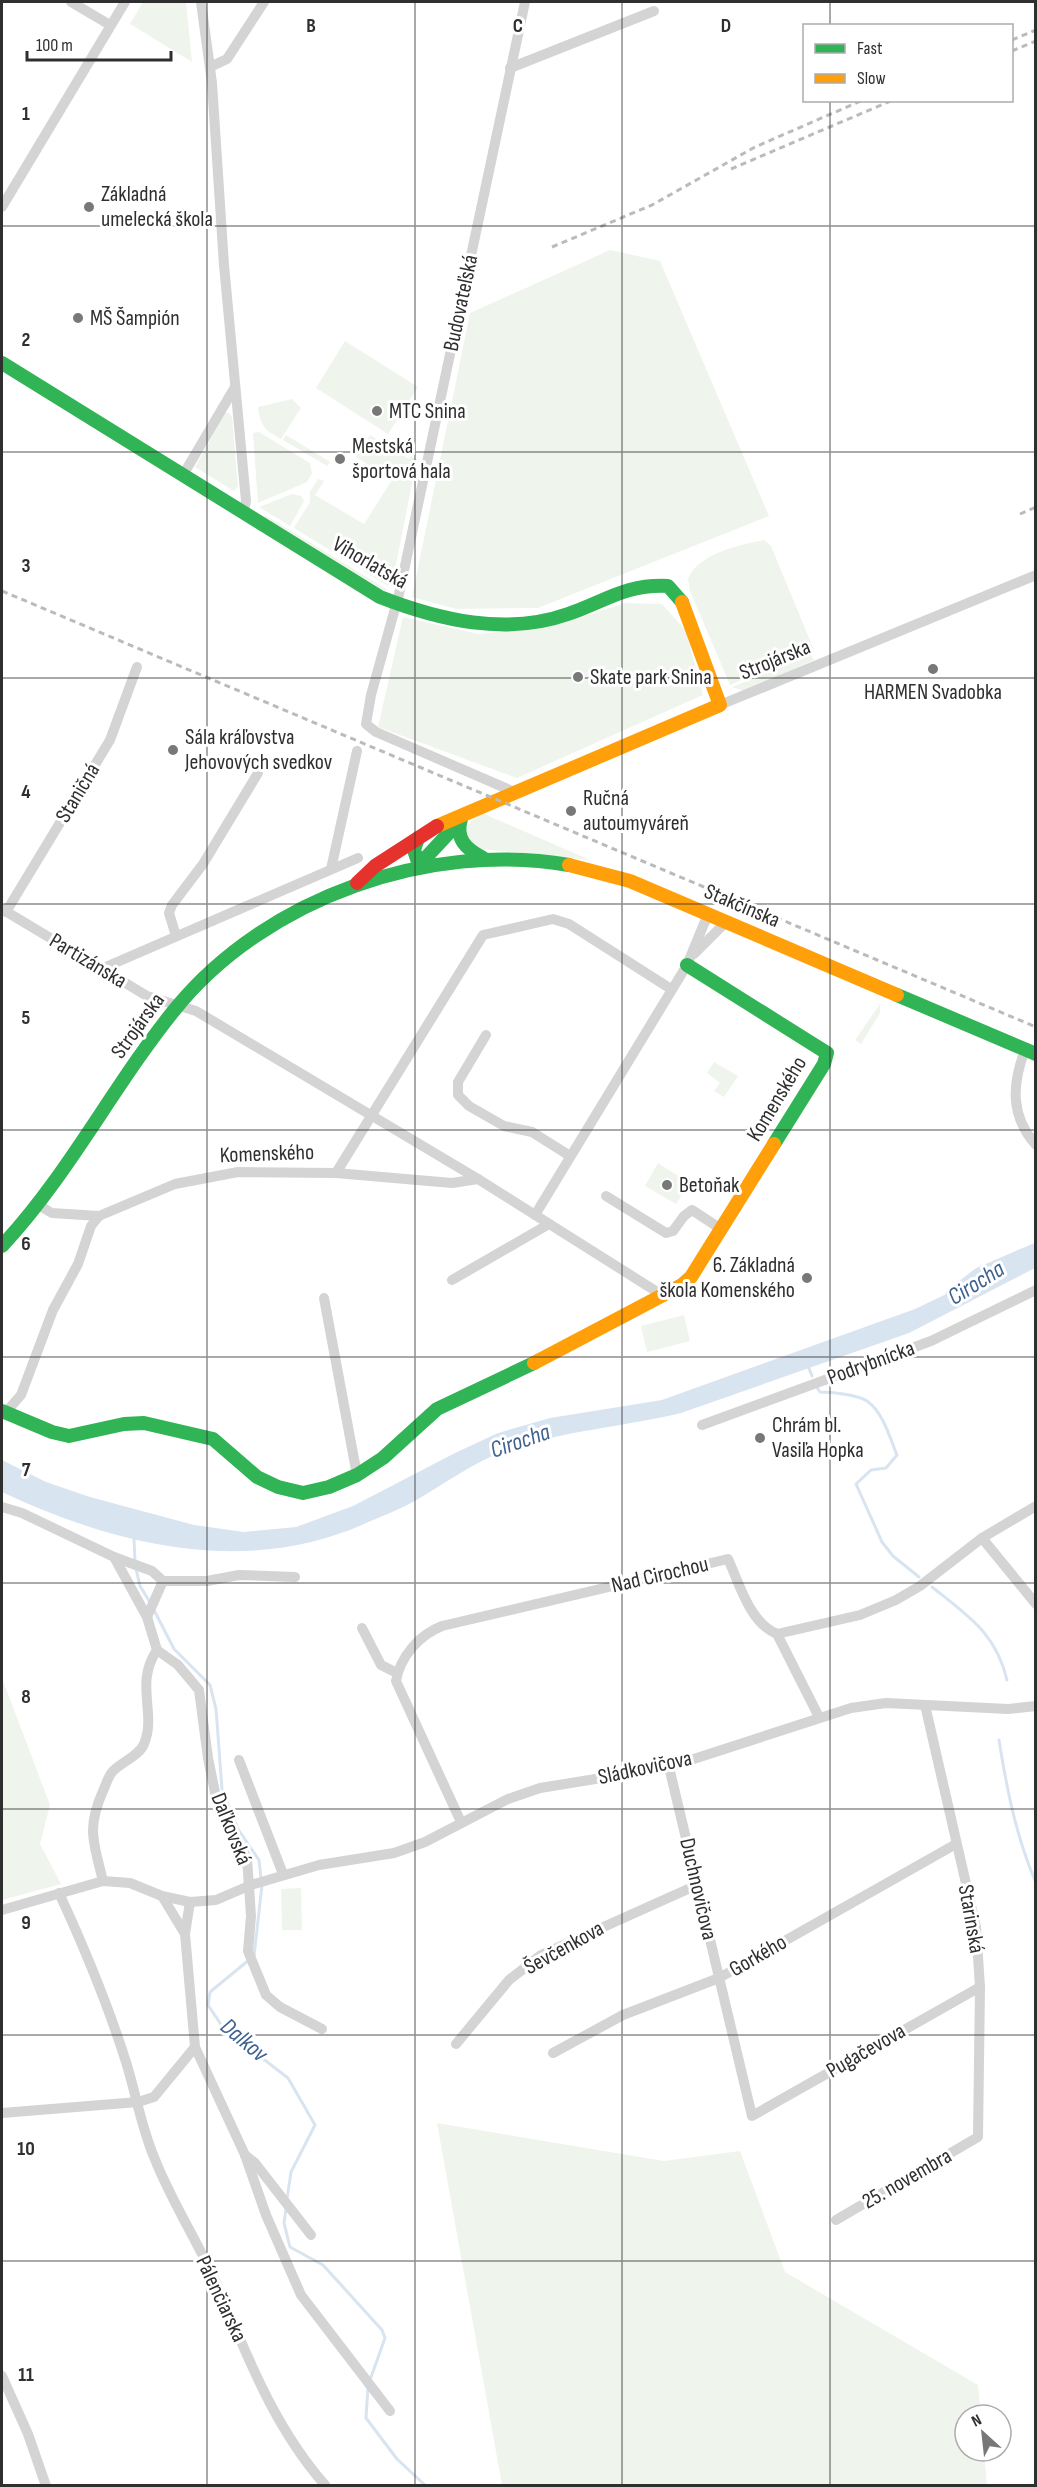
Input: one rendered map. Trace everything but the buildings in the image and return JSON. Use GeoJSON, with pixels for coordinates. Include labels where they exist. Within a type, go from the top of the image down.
{"type":"FeatureCollection","features":[{"type":"Feature","properties":{"kind":"main road","name":"Vihorlatská"},"geometry":{"type":"LineString","coordinates":[[2,363],[380,597],[396,604],[447,619],[481,624],[519,624],[559,617],[643,585],[668,586],[684,604],[720,705]]}},
{"type":"Feature","properties":{"kind":"main road","name":"Strojárska"},"geometry":{"type":"LineString","coordinates":[[357,883],[375,866],[426,831],[462,818],[720,705]]}},
{"type":"Feature","properties":{"kind":"main road","name":"Strojárska"},"geometry":{"type":"LineString","coordinates":[[2,1246],[38,1205],[178,1006],[217,966],[243,946],[317,900],[357,883],[419,865],[462,818]]}},
{"type":"Feature","properties":{"kind":"main road"},"geometry":{"type":"LineString","coordinates":[[462,818],[462,843],[483,858]]}},
{"type":"Feature","properties":{"kind":"main road"},"geometry":{"type":"LineString","coordinates":[[418,838],[414,850],[419,865]]}},
{"type":"Feature","properties":{"kind":"main road","name":"Stakčínska"},"geometry":{"type":"LineString","coordinates":[[419,865],[483,858],[533,858],[578,864],[630,881],[1030,1052]]}},
{"type":"Feature","properties":{"kind":"main road","name":"Komenského"},"geometry":{"type":"LineString","coordinates":[[4,1412],[52,1432],[69,1436],[124,1424],[144,1423],[213,1439],[256,1478],[278,1487],[303,1492],[329,1487],[357,1475],[383,1458],[437,1409],[563,1347],[691,1277],[824,1064],[827,1053],[689,961]]}},
{"type":"Feature","properties":{"kind":"street"},"geometry":{"type":"LineString","coordinates":[[71,2],[110,25]]}},
{"type":"Feature","properties":{"kind":"street"},"geometry":{"type":"LineString","coordinates":[[2,207],[125,2]]}},
{"type":"Feature","properties":{"kind":"street"},"geometry":{"type":"LineString","coordinates":[[201,2],[210,67],[246,501],[244,511]]}},
{"type":"Feature","properties":{"kind":"street"},"geometry":{"type":"LineString","coordinates":[[210,67],[227,59],[264,2]]}},
{"type":"Feature","properties":{"kind":"street","name":"Budovateľská"},"geometry":{"type":"LineString","coordinates":[[517,793],[376,732],[366,724],[371,695],[396,604],[525,2]]}},
{"type":"Feature","properties":{"kind":"street"},"geometry":{"type":"LineString","coordinates":[[510,68],[654,11]]}},
{"type":"Feature","properties":{"kind":"street"},"geometry":{"type":"LineString","coordinates":[[183,475],[236,387]]}},
{"type":"Feature","properties":{"kind":"street","name":"Strojárska"},"geometry":{"type":"LineString","coordinates":[[720,705],[1035,576]]}},
{"type":"Feature","properties":{"kind":"street","name":"Staničná"},"geometry":{"type":"LineString","coordinates":[[4,910],[110,740],[137,667]]}},
{"type":"Feature","properties":{"kind":"street"},"geometry":{"type":"LineString","coordinates":[[331,869],[357,751]]}},
{"type":"Feature","properties":{"kind":"street"},"geometry":{"type":"LineString","coordinates":[[177,936],[169,913],[172,905],[203,864],[258,773]]}},
{"type":"Feature","properties":{"kind":"street"},"geometry":{"type":"LineString","coordinates":[[101,969],[358,858]]}},
{"type":"Feature","properties":{"kind":"street","name":"Partizánska"},"geometry":{"type":"LineString","coordinates":[[4,910],[147,996],[178,1006]]}},
{"type":"Feature","properties":{"kind":"street"},"geometry":{"type":"LineString","coordinates":[[535,1215],[689,961],[708,914]]}},
{"type":"Feature","properties":{"kind":"street","name":"Komenského"},"geometry":{"type":"LineString","coordinates":[[336,1173],[483,935],[552,919],[569,924],[671,989]]}},
{"type":"Feature","properties":{"kind":"street"},"geometry":{"type":"LineString","coordinates":[[689,961],[726,922]]}},
{"type":"Feature","properties":{"kind":"street"},"geometry":{"type":"LineString","coordinates":[[178,1006],[196,1011],[372,1118],[478,1179],[655,1295]]}},
{"type":"Feature","properties":{"kind":"street"},"geometry":{"type":"LineString","coordinates":[[486,1035],[458,1082],[458,1095],[469,1106],[504,1126],[532,1132],[570,1156]]}},
{"type":"Feature","properties":{"kind":"street"},"geometry":{"type":"LineString","coordinates":[[1030,1052],[1015,1081],[1016,1110],[1026,1134],[1035,1145]]}},
{"type":"Feature","properties":{"kind":"street","name":"Komenského"},"geometry":{"type":"LineString","coordinates":[[38,1205],[52,1213],[99,1216],[174,1184],[238,1172],[336,1173],[452,1183],[478,1179]]}},
{"type":"Feature","properties":{"kind":"street"},"geometry":{"type":"LineString","coordinates":[[606,1196],[666,1233],[674,1231],[684,1216],[692,1210],[721,1229]]}},
{"type":"Feature","properties":{"kind":"street","name":"Komenského"},"geometry":{"type":"LineString","coordinates":[[4,1412],[21,1395],[54,1310],[78,1264],[91,1226],[99,1216]]}},
{"type":"Feature","properties":{"kind":"street"},"geometry":{"type":"LineString","coordinates":[[452,1280],[549,1224]]}},
{"type":"Feature","properties":{"kind":"street","name":"Podrybnícka"},"geometry":{"type":"LineString","coordinates":[[702,1425],[931,1341],[1035,1290]]}},
{"type":"Feature","properties":{"kind":"street"},"geometry":{"type":"LineString","coordinates":[[324,1298],[357,1475]]}},
{"type":"Feature","properties":{"kind":"street"},"geometry":{"type":"LineString","coordinates":[[819,1717],[777,1634],[860,1616],[896,1600],[920,1586],[982,1538],[1035,1506]]}},
{"type":"Feature","properties":{"kind":"street"},"geometry":{"type":"LineString","coordinates":[[2,1508],[22,1513],[114,1557],[152,1570],[164,1581],[207,1581],[239,1575],[295,1577]]}},
{"type":"Feature","properties":{"kind":"street"},"geometry":{"type":"LineString","coordinates":[[982,1538],[1035,1604]]}},
{"type":"Feature","properties":{"kind":"street"},"geometry":{"type":"LineString","coordinates":[[103,1881],[92,1834],[94,1812],[111,1772],[144,1747],[147,1734],[145,1683],[148,1662],[157,1650],[148,1615],[114,1557]]}},
{"type":"Feature","properties":{"kind":"street","name":"Nad Cirochou"},"geometry":{"type":"LineString","coordinates":[[397,1673],[398,1664],[428,1631],[442,1626],[728,1559],[751,1610],[767,1630],[777,1634]]}},
{"type":"Feature","properties":{"kind":"street"},"geometry":{"type":"LineString","coordinates":[[148,1615],[164,1581]]}},
{"type":"Feature","properties":{"kind":"street"},"geometry":{"type":"LineString","coordinates":[[362,1628],[381,1665],[397,1673],[396,1681],[404,1703],[461,1821]]}},
{"type":"Feature","properties":{"kind":"street","name":"Daľkovská"},"geometry":{"type":"LineString","coordinates":[[157,1650],[178,1665],[199,1690],[208,1758],[217,1802],[247,1858],[257,1883],[251,1958],[266,1995],[280,2007],[322,2029]]}},
{"type":"Feature","properties":{"kind":"street","name":"Sládkovičova"},"geometry":{"type":"LineString","coordinates":[[2,1910],[103,1881],[130,1883],[162,1896],[190,1902],[216,1900],[257,1883],[319,1864],[394,1853],[425,1842],[461,1821],[508,1799],[540,1788],[669,1767],[851,1708],[886,1703],[1008,1709],[1035,1706]]}},
{"type":"Feature","properties":{"kind":"street","name":"Starinská"},"geometry":{"type":"LineString","coordinates":[[925,1705],[976,1927],[980,1987],[978,2137]]}},
{"type":"Feature","properties":{"kind":"street"},"geometry":{"type":"LineString","coordinates":[[239,1760],[283,1874]]}},
{"type":"Feature","properties":{"kind":"street","name":"Duchnovičova"},"geometry":{"type":"LineString","coordinates":[[669,1767],[752,2116]]}},
{"type":"Feature","properties":{"kind":"street","name":"Gorkého"},"geometry":{"type":"LineString","coordinates":[[554,2053],[623,2015],[719,1978],[956,1844]]}},
{"type":"Feature","properties":{"kind":"street","name":"Ševčenkova"},"geometry":{"type":"LineString","coordinates":[[456,2044],[509,1980],[541,1955],[697,1885]]}},
{"type":"Feature","properties":{"kind":"street","name":"Pálenčiarska"},"geometry":{"type":"LineString","coordinates":[[59,1893],[106,2007],[138,2102],[141,2122],[167,2191],[211,2271],[250,2362],[298,2451],[326,2486]]}},
{"type":"Feature","properties":{"kind":"street"},"geometry":{"type":"LineString","coordinates":[[162,1896],[185,1934]]}},
{"type":"Feature","properties":{"kind":"street"},"geometry":{"type":"LineString","coordinates":[[190,1902],[185,1934],[195,2047],[244,2155],[266,2215],[301,2295],[390,2411]]}},
{"type":"Feature","properties":{"kind":"street","name":"Pugačevova"},"geometry":{"type":"LineString","coordinates":[[752,2116],[980,1987]]}},
{"type":"Feature","properties":{"kind":"street"},"geometry":{"type":"LineString","coordinates":[[2,2113],[138,2102],[154,2097],[195,2047]]}},
{"type":"Feature","properties":{"kind":"street","name":"25. novembra"},"geometry":{"type":"LineString","coordinates":[[836,2220],[978,2137]]}},
{"type":"Feature","properties":{"kind":"street"},"geometry":{"type":"LineString","coordinates":[[244,2155],[255,2163],[311,2235]]}},
{"type":"Feature","properties":{"kind":"street"},"geometry":{"type":"LineString","coordinates":[[2,2376],[28,2434],[46,2486]]}},
{"type":"Feature","properties":{"kind":"shaded area"},"geometry":{"type":"Polygon","coordinates":[[[143,2],[186,2],[192,62],[130,24],[143,2]]]}},
{"type":"Feature","properties":{"kind":"shaded area"},"geometry":{"type":"Polygon","coordinates":[[[610,250],[660,261],[769,516],[538,608],[456,609],[412,597],[470,313],[610,250]]]}},
{"type":"Feature","properties":{"kind":"shaded area","name":"MTC Snina"},"geometry":{"type":"Polygon","coordinates":[[[345,341],[418,387],[388,434],[316,388],[345,341]]]}},
{"type":"Feature","properties":{"kind":"shaded area"},"geometry":{"type":"Polygon","coordinates":[[[292,399],[301,408],[281,439],[264,427],[258,407],[292,399]]]}},
{"type":"Feature","properties":{"kind":"shaded area"},"geometry":{"type":"Polygon","coordinates":[[[225,413],[229,413],[232,417],[238,486],[234,491],[195,467],[225,413]]]}},
{"type":"Feature","properties":{"kind":"shaded area"},"geometry":{"type":"Polygon","coordinates":[[[259,432],[310,463],[312,473],[307,482],[258,503],[253,433],[259,432]]]}},
{"type":"Feature","properties":{"kind":"shaded area"},"geometry":{"type":"Polygon","coordinates":[[[286,435],[330,462],[327,466],[283,440],[286,435]]]}},
{"type":"Feature","properties":{"kind":"shaded area"},"geometry":{"type":"Polygon","coordinates":[[[370,435],[409,459],[411,456],[417,459],[393,579],[388,586],[294,528],[310,502],[310,492],[318,479],[324,481],[315,495],[364,524],[392,480],[356,457],[370,435]]]}},
{"type":"Feature","properties":{"kind":"shaded area"},"geometry":{"type":"Polygon","coordinates":[[[292,494],[301,496],[304,501],[290,526],[259,507],[292,494]]]}},
{"type":"Feature","properties":{"kind":"shaded area"},"geometry":{"type":"Polygon","coordinates":[[[265,515],[388,590],[385,591],[264,518],[265,515]]]}},
{"type":"Feature","properties":{"kind":"shaded area"},"geometry":{"type":"Polygon","coordinates":[[[764,540],[771,546],[814,650],[730,685],[690,591],[688,579],[693,570],[710,557],[732,548],[764,540]]]}},
{"type":"Feature","properties":{"kind":"shaded area"},"geometry":{"type":"Polygon","coordinates":[[[625,603],[662,604],[686,631],[703,695],[517,778],[378,727],[403,617],[479,634],[556,625],[625,603]]]}},
{"type":"Feature","properties":{"kind":"shaded area"},"geometry":{"type":"Polygon","coordinates":[[[811,655],[814,660],[744,691],[732,687],[811,655]]]}},
{"type":"Feature","properties":{"kind":"shaded area"},"geometry":{"type":"Polygon","coordinates":[[[482,813],[590,860],[479,849],[471,844],[466,833],[470,822],[482,813]]]}},
{"type":"Feature","properties":{"kind":"shaded area"},"geometry":{"type":"Polygon","coordinates":[[[880,1004],[880,1013],[861,1044],[855,1040],[880,1004]]]}},
{"type":"Feature","properties":{"kind":"shaded area"},"geometry":{"type":"Polygon","coordinates":[[[714,1062],[738,1076],[724,1097],[714,1091],[720,1083],[707,1073],[714,1062]]]}},
{"type":"Feature","properties":{"kind":"shaded area","name":"Betoňak"},"geometry":{"type":"Polygon","coordinates":[[[658,1163],[689,1183],[676,1204],[645,1186],[658,1163]]]}},
{"type":"Feature","properties":{"kind":"shaded area"},"geometry":{"type":"Polygon","coordinates":[[[684,1315],[690,1341],[647,1352],[641,1326],[684,1315]]]}},
{"type":"Feature","properties":{"kind":"shaded area"},"geometry":{"type":"Polygon","coordinates":[[[2,1678],[50,1805],[40,1844],[61,1884],[2,1900],[2,1678]]]}},
{"type":"Feature","properties":{"kind":"shaded area"},"geometry":{"type":"Polygon","coordinates":[[[301,1888],[302,1930],[282,1930],[281,1889],[301,1888]]]}},
{"type":"Feature","properties":{"kind":"shaded area"},"geometry":{"type":"Polygon","coordinates":[[[437,2123],[664,2161],[740,2151],[785,2272],[978,2385],[980,2403],[953,2403],[953,2463],[985,2463],[987,2485],[502,2485],[437,2123]]]}},
{"type":"Feature","properties":{"kind":"water"},"geometry":{"type":"Polygon","coordinates":[[[1035,1247],[1035,1268],[909,1333],[681,1413],[570,1434],[504,1451],[469,1468],[407,1505],[319,1540],[273,1549],[227,1551],[180,1548],[89,1527],[2,1492],[2,1460],[46,1482],[90,1497],[194,1525],[244,1532],[296,1527],[353,1506],[498,1433],[550,1418],[662,1400],[915,1309],[988,1274],[1035,1247]]]}},
{"type":"Feature","properties":{"kind":"waterway","name":"Cirocha"},"geometry":{"type":"LineString","coordinates":[[953,1296],[980,1275],[1036,1251]]}},
{"type":"Feature","properties":{"kind":"waterway"},"geometry":{"type":"LineString","coordinates":[[808,1366],[812,1376]]}},
{"type":"Feature","properties":{"kind":"waterway"},"geometry":{"type":"LineString","coordinates":[[816,1386],[820,1392],[845,1394],[863,1399],[873,1406],[882,1418],[897,1455],[886,1468],[871,1470],[856,1484],[882,1542],[893,1556],[919,1577]]}},
{"type":"Feature","properties":{"kind":"waterway","name":"Dalkov"},"geometry":{"type":"LineString","coordinates":[[134,1539],[135,1562]]}},
{"type":"Feature","properties":{"kind":"waterway","name":"Dalkov"},"geometry":{"type":"LineString","coordinates":[[136,1569],[140,1586],[151,1604]]}},
{"type":"Feature","properties":{"kind":"waterway"},"geometry":{"type":"LineString","coordinates":[[932,1587],[969,1617],[988,1638],[996,1650],[1007,1680]]}},
{"type":"Feature","properties":{"kind":"waterway","name":"Dalkov"},"geometry":{"type":"LineString","coordinates":[[154,1610],[174,1649],[210,1685],[216,1709],[222,1789],[238,1829],[259,1860],[261,1878]]}},
{"type":"Feature","properties":{"kind":"waterway"},"geometry":{"type":"LineString","coordinates":[[999,1740],[1013,1813],[1036,1883]]}},
{"type":"Feature","properties":{"kind":"waterway","name":"Dalkov"},"geometry":{"type":"LineString","coordinates":[[254,1956],[262,1885]]}},
{"type":"Feature","properties":{"kind":"waterway","name":"Dalkov"},"geometry":{"type":"LineString","coordinates":[[249,1960],[210,1992],[208,2005],[224,2029],[249,2043],[262,2058],[288,2078],[315,2125],[291,2172],[287,2199]]}},
{"type":"Feature","properties":{"kind":"waterway","name":"Dalkov"},"geometry":{"type":"LineString","coordinates":[[286,2209],[284,2223],[290,2247],[323,2265],[382,2330],[385,2338],[370,2380]]}},
{"type":"Feature","properties":{"kind":"waterway","name":"Dalkov"},"geometry":{"type":"LineString","coordinates":[[368,2387],[366,2418],[397,2459],[426,2486]]}},
{"type":"Feature","properties":{"kind":"railway"},"geometry":{"type":"LineString","coordinates":[[1013,40],[1036,30]]}},
{"type":"Feature","properties":{"kind":"railway"},"geometry":{"type":"LineString","coordinates":[[1013,51],[1036,41]]}},
{"type":"Feature","properties":{"kind":"railway"},"geometry":{"type":"LineString","coordinates":[[552,247],[652,205],[755,147],[858,102]]}},
{"type":"Feature","properties":{"kind":"railway"},"geometry":{"type":"LineString","coordinates":[[731,169],[888,102]]}},
{"type":"Feature","properties":{"kind":"railway"},"geometry":{"type":"LineString","coordinates":[[1020,514],[1036,507]]}},
{"type":"Feature","properties":{"kind":"railway"},"geometry":{"type":"LineString","coordinates":[[2,591],[1036,1027]]}},
{"type":"Feature","properties":{"kind":"traffic: fast"},"geometry":{"type":"LineString","coordinates":[[2,363],[380,597],[402,605],[473,622],[521,624],[545,621],[616,594],[653,586],[668,586],[682,602]]}},
{"type":"Feature","properties":{"kind":"traffic: fast"},"geometry":{"type":"LineString","coordinates":[[461,819],[460,832],[463,843],[483,858]]}},
{"type":"Feature","properties":{"kind":"traffic: fast"},"geometry":{"type":"LineString","coordinates":[[418,838],[414,850],[419,865],[459,822]]}},
{"type":"Feature","properties":{"kind":"traffic: fast"},"geometry":{"type":"LineString","coordinates":[[2,1246],[71,1159],[132,1067],[176,1008],[213,969],[256,935],[304,908],[354,886],[408,870],[462,862],[516,860],[569,865]]}},
{"type":"Feature","properties":{"kind":"traffic: fast"},"geometry":{"type":"LineString","coordinates":[[687,965],[827,1053],[824,1064],[774,1144]]}},
{"type":"Feature","properties":{"kind":"traffic: fast"},"geometry":{"type":"LineString","coordinates":[[897,995],[1036,1054]]}},
{"type":"Feature","properties":{"kind":"traffic: fast"},"geometry":{"type":"LineString","coordinates":[[2,1411],[52,1432],[69,1436],[124,1424],[144,1423],[213,1439],[257,1477],[278,1487],[303,1493],[329,1487],[357,1475],[383,1458],[437,1409],[534,1363]]}},
{"type":"Feature","properties":{"kind":"traffic: slow"},"geometry":{"type":"LineString","coordinates":[[437,826],[720,705],[682,602]]}},
{"type":"Feature","properties":{"kind":"traffic: slow"},"geometry":{"type":"LineString","coordinates":[[569,865],[630,881],[897,995]]}},
{"type":"Feature","properties":{"kind":"traffic: slow"},"geometry":{"type":"LineString","coordinates":[[534,1363],[682,1285],[691,1277],[774,1144]]}},
{"type":"Feature","properties":{"kind":"traffic: jam"},"geometry":{"type":"LineString","coordinates":[[357,883],[375,866],[437,826]]}},
{"type":"Feature","properties":{"kind":"place","name":"Základná umelecká škola"},"geometry":{"type":"Point","coordinates":[89,207]}},
{"type":"Feature","properties":{"kind":"place","name":"MŠ Šampión"},"geometry":{"type":"Point","coordinates":[78,318]}},
{"type":"Feature","properties":{"kind":"place","name":"MTC Snina"},"geometry":{"type":"Point","coordinates":[377,411]}},
{"type":"Feature","properties":{"kind":"place","name":"Mestská športová hala"},"geometry":{"type":"Point","coordinates":[340,459]}},
{"type":"Feature","properties":{"kind":"place","name":"HARMEN Svadobka"},"geometry":{"type":"Point","coordinates":[933,669]}},
{"type":"Feature","properties":{"kind":"place","name":"Skate park Snina"},"geometry":{"type":"Point","coordinates":[578,677]}},
{"type":"Feature","properties":{"kind":"place","name":"Sála kráľovstva Jehovových svedkov"},"geometry":{"type":"Point","coordinates":[173,750]}},
{"type":"Feature","properties":{"kind":"place","name":"Ručná autoumyváreň"},"geometry":{"type":"Point","coordinates":[571,811]}},
{"type":"Feature","properties":{"kind":"place","name":"Betoňak"},"geometry":{"type":"Point","coordinates":[667,1185]}},
{"type":"Feature","properties":{"kind":"place","name":"6. Základná škola Komenského"},"geometry":{"type":"Point","coordinates":[807,1278]}},
{"type":"Feature","properties":{"kind":"place","name":"Chrám bl. Vasiľa Hopka"},"geometry":{"type":"Point","coordinates":[760,1438]}}]}
